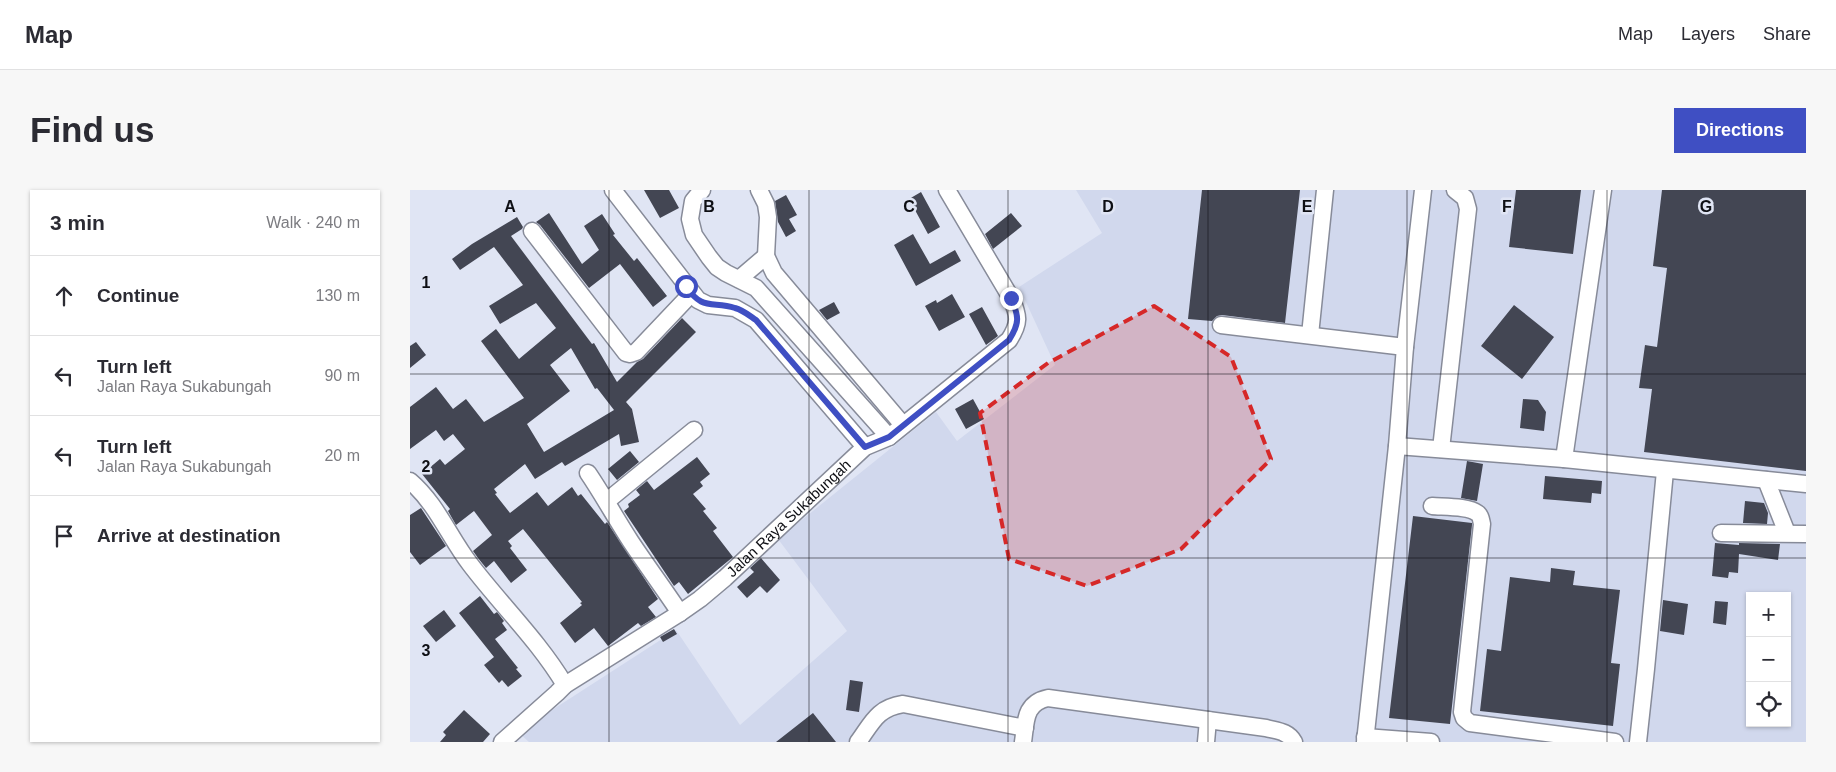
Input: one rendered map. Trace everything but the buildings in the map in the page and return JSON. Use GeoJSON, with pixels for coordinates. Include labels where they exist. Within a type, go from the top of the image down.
{"type":"FeatureCollection","features":[{"type":"Feature","properties":{"kind":"street"},"geometry":{"type":"LineString","coordinates":[[612,190],[691,294],[702,303],[735,308],[756,320],[865,447]]}},
{"type":"Feature","properties":{"kind":"street"},"geometry":{"type":"LineString","coordinates":[[702,190],[693,201],[690,219],[694,235],[717,267],[756,288],[889,437]]}},
{"type":"Feature","properties":{"kind":"street"},"geometry":{"type":"LineString","coordinates":[[759,190],[766,204],[768,217],[766,256],[774,273],[904,425]]}},
{"type":"Feature","properties":{"kind":"street","name":"Jalan Raya Sukabungah"},"geometry":{"type":"LineString","coordinates":[[502,742],[564,685],[680,613],[725,578],[865,447],[889,437],[1009,340],[1017,328],[1018,313],[947,190]]}},
{"type":"Feature","properties":{"kind":"street"},"geometry":{"type":"LineString","coordinates":[[1310,335],[1325,190]]}},
{"type":"Feature","properties":{"kind":"street"},"geometry":{"type":"LineString","coordinates":[[1423,190],[1404,347],[1397,446],[1365,740],[1431,742]]}},
{"type":"Feature","properties":{"kind":"street"},"geometry":{"type":"LineString","coordinates":[[1441,449],[1468,209],[1464,198],[1455,190]]}},
{"type":"Feature","properties":{"kind":"street"},"geometry":{"type":"LineString","coordinates":[[1564,459],[1603,190]]}},
{"type":"Feature","properties":{"kind":"street"},"geometry":{"type":"LineString","coordinates":[[532,231],[623,350],[630,354],[636,352],[691,294]]}},
{"type":"Feature","properties":{"kind":"street"},"geometry":{"type":"LineString","coordinates":[[739,279],[766,256]]}},
{"type":"Feature","properties":{"kind":"street"},"geometry":{"type":"LineString","coordinates":[[1221,325],[1404,347]]}},
{"type":"Feature","properties":{"kind":"street"},"geometry":{"type":"LineString","coordinates":[[607,501],[694,430]]}},
{"type":"Feature","properties":{"kind":"street"},"geometry":{"type":"LineString","coordinates":[[1397,446],[1564,459],[1806,484]]}},
{"type":"Feature","properties":{"kind":"street"},"geometry":{"type":"LineString","coordinates":[[1638,742],[1665,470]]}},
{"type":"Feature","properties":{"kind":"street"},"geometry":{"type":"LineString","coordinates":[[588,473],[607,501],[628,538],[680,613]]}},
{"type":"Feature","properties":{"kind":"street"},"geometry":{"type":"LineString","coordinates":[[1766,480],[1787,533]]}},
{"type":"Feature","properties":{"kind":"street"},"geometry":{"type":"LineString","coordinates":[[410,481],[426,497],[464,557],[544,652],[564,685]]}},
{"type":"Feature","properties":{"kind":"street"},"geometry":{"type":"LineString","coordinates":[[1432,506],[1471,510],[1481,517],[1482,524],[1462,712],[1464,718],[1470,723],[1615,742]]}},
{"type":"Feature","properties":{"kind":"street"},"geometry":{"type":"LineString","coordinates":[[1721,533],[1806,534]]}},
{"type":"Feature","properties":{"kind":"street"},"geometry":{"type":"LineString","coordinates":[[858,742],[876,716],[883,710],[903,704],[1024,735],[1027,718],[1034,703],[1048,698],[1284,732],[1294,742]]}},
{"type":"Feature","properties":{"kind":"street"},"geometry":{"type":"LineString","coordinates":[[1206,742],[1208,720]]}},
{"type":"Feature","properties":{"kind":"highlighted area"},"geometry":{"type":"Polygon","coordinates":[[[1154,306],[1231,357],[1271,459],[1181,549],[1087,586],[1009,559],[980,413],[1048,363],[1154,306]]]}},
{"type":"Feature","properties":{"kind":"shaded area"},"geometry":{"type":"Polygon","coordinates":[[[1076,190],[1806,190],[1806,742],[529,742],[518,732],[676,630],[740,725],[847,631],[778,539],[936,412],[957,441],[1055,365],[1019,287],[1102,233],[1076,190]]]}},
{"type":"Feature","properties":{"kind":"route"},"geometry":{"type":"LineString","coordinates":[[686,286],[691,294],[702,303],[735,308],[756,320],[865,447],[889,437],[1009,340],[1017,328],[1018,313],[1011,298]]}}]}
